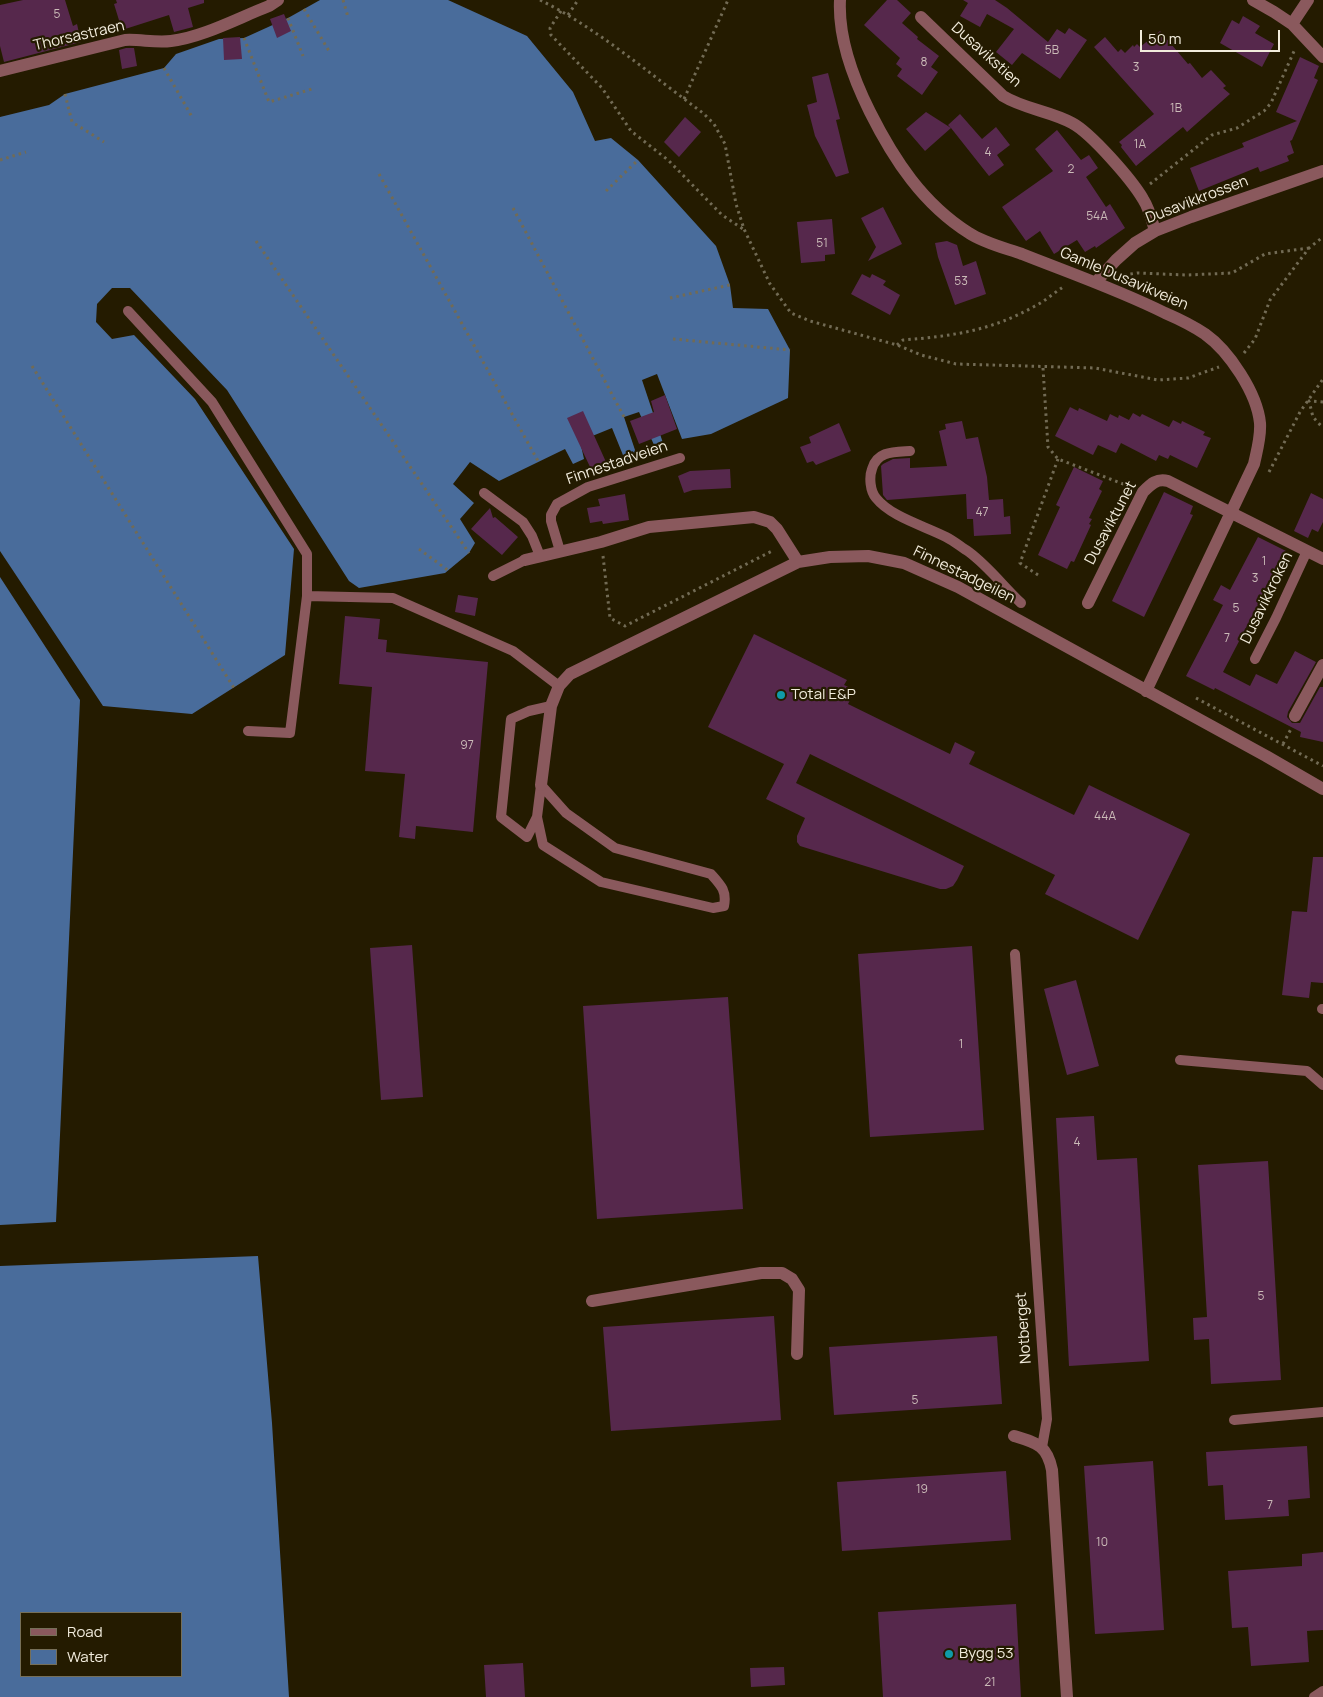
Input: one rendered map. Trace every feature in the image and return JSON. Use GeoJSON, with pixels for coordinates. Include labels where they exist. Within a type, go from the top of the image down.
{"type":"FeatureCollection","features":[{"type":"Feature","properties":{"kind":"street","name":"Thorsastraen"},"geometry":{"type":"LineString","coordinates":[[0,71],[125,40],[158,43],[197,35],[269,6],[278,0]]}},
{"type":"Feature","properties":{"kind":"street","name":"Gamle Dusavikveien"},"geometry":{"type":"LineString","coordinates":[[840,0],[841,29],[846,52],[864,101],[892,154],[926,198],[942,215],[971,235],[1096,282],[1148,304],[1204,334],[1220,347],[1251,392],[1260,423],[1254,464],[1146,691]]}},
{"type":"Feature","properties":{"kind":"street"},"geometry":{"type":"LineString","coordinates":[[1253,0],[1292,24],[1323,56]]}},
{"type":"Feature","properties":{"kind":"street"},"geometry":{"type":"LineString","coordinates":[[1292,24],[1308,0]]}},
{"type":"Feature","properties":{"kind":"street","name":"Dusavikstien"},"geometry":{"type":"LineString","coordinates":[[921,17],[1004,96],[1020,104],[1072,122],[1082,130],[1129,179],[1140,194],[1150,214],[1155,231]]}},
{"type":"Feature","properties":{"kind":"street","name":"Dusavikkrossen"},"geometry":{"type":"LineString","coordinates":[[1096,282],[1135,243],[1155,231],[1323,171]]}},
{"type":"Feature","properties":{"kind":"street","name":"Dusaviktunet"},"geometry":{"type":"LineString","coordinates":[[1088,603],[1143,492],[1150,485],[1162,480],[1231,511]]}},
{"type":"Feature","properties":{"kind":"street","name":"Dusavikkroken"},"geometry":{"type":"LineString","coordinates":[[1231,511],[1323,559]]}},
{"type":"Feature","properties":{"kind":"street"},"geometry":{"type":"LineString","coordinates":[[525,560],[601,542],[649,527],[754,517],[770,522],[778,529],[798,562]]}},
{"type":"Feature","properties":{"kind":"street","name":"Finnestadgeilen"},"geometry":{"type":"LineString","coordinates":[[541,785],[550,706],[559,686],[570,674],[798,562],[868,556],[904,562],[958,587],[1323,789]]}},
{"type":"Feature","properties":{"kind":"street"},"geometry":{"type":"LineString","coordinates":[[1295,716],[1323,665]]}},
{"type":"Feature","properties":{"kind":"street"},"geometry":{"type":"LineString","coordinates":[[592,1301],[761,1273],[782,1273],[792,1279],[799,1290],[796,1354]]}},
{"type":"Feature","properties":{"kind":"street"},"geometry":{"type":"LineString","coordinates":[[1014,1436],[1042,1447],[1050,1457],[1067,1697]]}},
{"type":"Feature","properties":{"kind":"lane"},"geometry":{"type":"LineString","coordinates":[[128,311],[212,402],[307,554],[307,596],[290,733],[248,731]]}},
{"type":"Feature","properties":{"kind":"lane"},"geometry":{"type":"LineString","coordinates":[[910,451],[883,454],[875,460],[870,478],[874,496],[888,508],[946,537],[968,551],[996,576],[1021,603]]}},
{"type":"Feature","properties":{"kind":"lane","name":"Finnestadveien"},"geometry":{"type":"LineString","coordinates":[[560,551],[551,522],[553,508],[557,504],[588,487],[680,458]]}},
{"type":"Feature","properties":{"kind":"lane"},"geometry":{"type":"LineString","coordinates":[[484,492],[523,522],[532,536],[540,556]]}},
{"type":"Feature","properties":{"kind":"lane","name":"Dusavikkroken"},"geometry":{"type":"LineString","coordinates":[[1255,658],[1307,551]]}},
{"type":"Feature","properties":{"kind":"lane"},"geometry":{"type":"LineString","coordinates":[[493,576],[525,560]]}},
{"type":"Feature","properties":{"kind":"lane"},"geometry":{"type":"LineString","coordinates":[[307,596],[393,598],[513,651],[559,686]]}},
{"type":"Feature","properties":{"kind":"lane"},"geometry":{"type":"LineString","coordinates":[[538,817],[527,837],[500,817],[511,719],[529,711],[550,706]]}},
{"type":"Feature","properties":{"kind":"lane"},"geometry":{"type":"LineString","coordinates":[[541,785],[566,813],[615,848],[711,874],[721,885],[726,897],[724,906],[713,908],[601,882],[543,845],[538,817],[541,785]]}},
{"type":"Feature","properties":{"kind":"lane","name":"Notberget"},"geometry":{"type":"LineString","coordinates":[[1015,954],[1047,1418],[1042,1447]]}},
{"type":"Feature","properties":{"kind":"lane"},"geometry":{"type":"LineString","coordinates":[[1180,1060],[1307,1071],[1323,1085]]}},
{"type":"Feature","properties":{"kind":"lane"},"geometry":{"type":"LineString","coordinates":[[1234,1420],[1323,1412]]}},
{"type":"Feature","properties":{"kind":"lane"},"geometry":{"type":"LineString","coordinates":[[1314,1697],[1323,1691]]}},
{"type":"Feature","properties":{"kind":"path"},"geometry":{"type":"LineString","coordinates":[[342,0],[348,17]]}},
{"type":"Feature","properties":{"kind":"path"},"geometry":{"type":"LineString","coordinates":[[540,0],[568,15],[703,113],[714,124],[721,134],[728,156],[736,204],[744,229],[770,284],[792,312],[810,321],[897,345],[921,355],[956,364],[1095,368],[1158,380],[1188,378],[1215,368],[1243,353],[1255,339],[1270,300],[1310,248],[1323,237]]}},
{"type":"Feature","properties":{"kind":"path"},"geometry":{"type":"LineString","coordinates":[[568,15],[578,0]]}},
{"type":"Feature","properties":{"kind":"path"},"geometry":{"type":"LineString","coordinates":[[684,100],[728,0]]}},
{"type":"Feature","properties":{"kind":"path"},"geometry":{"type":"LineString","coordinates":[[304,9],[329,51]]}},
{"type":"Feature","properties":{"kind":"path"},"geometry":{"type":"LineString","coordinates":[[561,11],[550,28],[551,35],[602,88],[631,131],[668,160],[722,216],[744,229]]}},
{"type":"Feature","properties":{"kind":"path"},"geometry":{"type":"LineString","coordinates":[[288,18],[303,56]]}},
{"type":"Feature","properties":{"kind":"path"},"geometry":{"type":"LineString","coordinates":[[1140,194],[1212,136],[1237,128],[1264,111],[1271,103],[1302,35]]}},
{"type":"Feature","properties":{"kind":"path"},"geometry":{"type":"LineString","coordinates":[[244,38],[269,102],[312,89]]}},
{"type":"Feature","properties":{"kind":"path"},"geometry":{"type":"LineString","coordinates":[[164,68],[192,117]]}},
{"type":"Feature","properties":{"kind":"path"},"geometry":{"type":"LineString","coordinates":[[65,94],[72,122],[104,142]]}},
{"type":"Feature","properties":{"kind":"path"},"geometry":{"type":"LineString","coordinates":[[0,160],[26,152]]}},
{"type":"Feature","properties":{"kind":"path"},"geometry":{"type":"LineString","coordinates":[[606,191],[638,160]]}},
{"type":"Feature","properties":{"kind":"path"},"geometry":{"type":"LineString","coordinates":[[379,174],[538,461]]}},
{"type":"Feature","properties":{"kind":"path"},"geometry":{"type":"LineString","coordinates":[[513,208],[624,417]]}},
{"type":"Feature","properties":{"kind":"path"},"geometry":{"type":"LineString","coordinates":[[256,241],[469,553]]}},
{"type":"Feature","properties":{"kind":"path"},"geometry":{"type":"LineString","coordinates":[[1122,276],[1137,272],[1178,275],[1232,273],[1265,254],[1310,248]]}},
{"type":"Feature","properties":{"kind":"path"},"geometry":{"type":"LineString","coordinates":[[897,345],[903,340],[967,333],[998,324],[1036,306],[1064,286],[1070,273]]}},
{"type":"Feature","properties":{"kind":"path"},"geometry":{"type":"LineString","coordinates":[[670,298],[730,285]]}},
{"type":"Feature","properties":{"kind":"path"},"geometry":{"type":"LineString","coordinates":[[673,338],[790,350]]}},
{"type":"Feature","properties":{"kind":"path"},"geometry":{"type":"LineString","coordinates":[[32,366],[234,688]]}},
{"type":"Feature","properties":{"kind":"path"},"geometry":{"type":"LineString","coordinates":[[1043,368],[1048,447],[1058,459],[1143,492]]}},
{"type":"Feature","properties":{"kind":"path"},"geometry":{"type":"LineString","coordinates":[[1265,480],[1300,412],[1323,379]]}},
{"type":"Feature","properties":{"kind":"path"},"geometry":{"type":"LineString","coordinates":[[1309,401],[1323,402]]}},
{"type":"Feature","properties":{"kind":"path"},"geometry":{"type":"LineString","coordinates":[[1309,401],[1314,417],[1323,428]]}},
{"type":"Feature","properties":{"kind":"path"},"geometry":{"type":"LineString","coordinates":[[1038,575],[1020,563],[1058,459]]}},
{"type":"Feature","properties":{"kind":"path"},"geometry":{"type":"LineString","coordinates":[[601,542],[610,618],[625,626],[788,543]]}},
{"type":"Feature","properties":{"kind":"path"},"geometry":{"type":"LineString","coordinates":[[420,549],[449,571]]}},
{"type":"Feature","properties":{"kind":"path"},"geometry":{"type":"LineString","coordinates":[[1191,695],[1323,766]]}},
{"type":"Feature","properties":{"kind":"water"},"geometry":{"type":"Polygon","coordinates":[[[320,0],[448,0],[527,36],[573,92],[595,141],[611,138],[638,160],[716,246],[730,285],[733,308],[768,309],[790,350],[788,398],[711,434],[682,439],[657,374],[642,380],[663,443],[655,447],[639,412],[624,417],[638,459],[627,465],[612,428],[580,441],[584,459],[573,464],[565,449],[499,481],[470,462],[453,484],[474,503],[460,519],[475,543],[469,553],[445,573],[359,588],[349,581],[227,390],[130,288],[112,288],[97,304],[96,322],[112,339],[134,335],[195,399],[294,549],[285,655],[192,714],[103,706],[0,551],[0,117],[49,105],[65,94],[164,68],[176,54],[219,39],[244,38],[288,18],[320,0]]]}},
{"type":"Feature","properties":{"kind":"water"},"geometry":{"type":"Polygon","coordinates":[[[0,577],[80,700],[56,1222],[0,1225],[0,577]]]}},
{"type":"Feature","properties":{"kind":"water"},"geometry":{"type":"Polygon","coordinates":[[[258,1256],[272,1423],[289,1697],[0,1697],[0,1266],[258,1256]]]}},
{"type":"Feature","properties":{"kind":"building"},"geometry":{"type":"Polygon","coordinates":[[[23,0],[65,0],[73,26],[77,24],[81,42],[4,62],[0,46],[0,5],[23,0]]]}},
{"type":"Feature","properties":{"kind":"building"},"geometry":{"type":"Polygon","coordinates":[[[116,0],[204,0],[204,3],[188,8],[193,27],[174,32],[169,15],[122,30],[114,4],[117,3],[116,0]]]}},
{"type":"Feature","properties":{"kind":"building"},"geometry":{"type":"Polygon","coordinates":[[[887,0],[897,0],[911,13],[902,23],[918,37],[917,39],[939,56],[931,67],[938,72],[922,95],[897,76],[902,69],[896,64],[900,58],[864,25],[887,0]]]}},
{"type":"Feature","properties":{"kind":"building"},"geometry":{"type":"Polygon","coordinates":[[[963,0],[995,0],[1048,42],[1057,29],[1065,34],[1069,28],[1087,40],[1060,79],[1022,53],[1012,65],[996,52],[1014,29],[987,14],[980,27],[960,16],[968,3],[963,0]]]}},
{"type":"Feature","properties":{"kind":"building"},"geometry":{"type":"Polygon","coordinates":[[[284,14],[291,31],[277,38],[270,19],[284,14]]]}},
{"type":"Feature","properties":{"kind":"building"},"geometry":{"type":"Polygon","coordinates":[[[1243,16],[1260,26],[1255,33],[1274,44],[1262,67],[1220,43],[1232,20],[1239,24],[1243,16]]]}},
{"type":"Feature","properties":{"kind":"building"},"geometry":{"type":"Polygon","coordinates":[[[1160,31],[1202,78],[1211,70],[1226,86],[1223,88],[1230,94],[1187,132],[1183,127],[1136,166],[1119,142],[1154,114],[1094,47],[1105,37],[1118,52],[1121,49],[1125,53],[1133,45],[1134,47],[1137,44],[1140,47],[1160,31]]]}},
{"type":"Feature","properties":{"kind":"building"},"geometry":{"type":"Polygon","coordinates":[[[240,37],[242,59],[224,60],[223,38],[240,37]]]}},
{"type":"Feature","properties":{"kind":"building"},"geometry":{"type":"Polygon","coordinates":[[[134,48],[137,66],[122,69],[119,50],[134,48]]]}},
{"type":"Feature","properties":{"kind":"building"},"geometry":{"type":"Polygon","coordinates":[[[1300,57],[1319,66],[1314,78],[1318,80],[1290,141],[1294,153],[1287,156],[1289,161],[1260,172],[1258,167],[1199,191],[1190,168],[1244,147],[1242,143],[1297,121],[1276,112],[1300,57]]]}},
{"type":"Feature","properties":{"kind":"building"},"geometry":{"type":"Polygon","coordinates":[[[828,73],[840,119],[836,120],[849,173],[836,177],[815,136],[807,105],[817,102],[812,77],[828,73]]]}},
{"type":"Feature","properties":{"kind":"building"},"geometry":{"type":"Polygon","coordinates":[[[926,112],[951,128],[925,151],[906,129],[926,112]]]}},
{"type":"Feature","properties":{"kind":"building"},"geometry":{"type":"Polygon","coordinates":[[[960,114],[982,139],[996,127],[1010,145],[997,155],[1004,165],[989,176],[948,125],[960,114]]]}},
{"type":"Feature","properties":{"kind":"building"},"geometry":{"type":"Polygon","coordinates":[[[685,117],[701,132],[679,157],[664,142],[685,117]]]}},
{"type":"Feature","properties":{"kind":"building"},"geometry":{"type":"Polygon","coordinates":[[[1057,130],[1081,160],[1089,155],[1098,168],[1086,177],[1106,207],[1110,204],[1125,228],[1096,248],[1095,246],[1085,252],[1077,240],[1054,254],[1040,231],[1026,241],[1002,207],[1053,171],[1035,149],[1057,130]]]}},
{"type":"Feature","properties":{"kind":"building"},"geometry":{"type":"Polygon","coordinates":[[[883,207],[902,244],[868,261],[876,247],[861,218],[883,207]]]}},
{"type":"Feature","properties":{"kind":"building"},"geometry":{"type":"Polygon","coordinates":[[[832,219],[835,254],[825,255],[825,261],[801,263],[797,222],[832,219]]]}},
{"type":"Feature","properties":{"kind":"building"},"geometry":{"type":"Polygon","coordinates":[[[947,241],[957,245],[963,266],[976,261],[986,294],[955,305],[935,243],[947,241]]]}},
{"type":"Feature","properties":{"kind":"building"},"geometry":{"type":"Polygon","coordinates":[[[862,274],[870,278],[872,274],[886,281],[883,285],[900,295],[890,315],[851,294],[862,274]]]}},
{"type":"Feature","properties":{"kind":"building"},"geometry":{"type":"Polygon","coordinates":[[[665,395],[677,429],[639,444],[630,421],[654,412],[651,401],[665,395]]]}},
{"type":"Feature","properties":{"kind":"building"},"geometry":{"type":"Polygon","coordinates":[[[1070,407],[1078,411],[1079,408],[1107,421],[1110,414],[1118,418],[1119,415],[1129,420],[1133,413],[1140,417],[1142,414],[1169,427],[1173,420],[1181,424],[1182,421],[1205,432],[1203,435],[1211,438],[1197,468],[1170,455],[1168,459],[1159,455],[1156,461],[1121,443],[1116,453],[1098,445],[1093,455],[1055,436],[1070,407]]]}},
{"type":"Feature","properties":{"kind":"building"},"geometry":{"type":"Polygon","coordinates":[[[583,411],[606,462],[591,469],[567,418],[583,411]]]}},
{"type":"Feature","properties":{"kind":"building"},"geometry":{"type":"Polygon","coordinates":[[[962,421],[966,439],[978,437],[987,477],[989,500],[1003,499],[1004,517],[1010,516],[1011,534],[974,536],[973,519],[967,519],[966,494],[887,500],[883,495],[881,466],[883,464],[893,459],[910,458],[910,468],[947,466],[939,431],[946,429],[945,424],[962,421]]]}},
{"type":"Feature","properties":{"kind":"building"},"geometry":{"type":"Polygon","coordinates":[[[839,423],[851,451],[816,465],[813,461],[807,463],[800,447],[811,443],[809,437],[839,423]]]}},
{"type":"Feature","properties":{"kind":"building"},"geometry":{"type":"Polygon","coordinates":[[[1074,467],[1103,481],[1099,489],[1102,491],[1089,518],[1092,519],[1089,524],[1091,525],[1074,562],[1071,561],[1067,569],[1038,555],[1060,507],[1056,505],[1074,467]]]}},
{"type":"Feature","properties":{"kind":"building"},"geometry":{"type":"Polygon","coordinates":[[[730,469],[731,488],[693,490],[684,493],[678,476],[690,471],[730,469]]]}},
{"type":"Feature","properties":{"kind":"building"},"geometry":{"type":"Polygon","coordinates":[[[1164,492],[1193,506],[1190,514],[1193,515],[1144,617],[1112,601],[1164,492]]]}},
{"type":"Feature","properties":{"kind":"building"},"geometry":{"type":"Polygon","coordinates":[[[1311,493],[1323,499],[1323,522],[1318,532],[1312,529],[1308,538],[1294,531],[1311,493]]]}},
{"type":"Feature","properties":{"kind":"building"},"geometry":{"type":"Polygon","coordinates":[[[625,494],[629,520],[603,524],[602,521],[590,523],[587,508],[600,506],[598,499],[625,494]]]}},
{"type":"Feature","properties":{"kind":"building"},"geometry":{"type":"Polygon","coordinates":[[[490,508],[493,518],[495,517],[518,537],[502,555],[471,529],[490,508]]]}},
{"type":"Feature","properties":{"kind":"building"},"geometry":{"type":"Polygon","coordinates":[[[1258,537],[1286,551],[1223,672],[1250,686],[1256,674],[1277,684],[1295,651],[1316,662],[1287,717],[1292,723],[1300,723],[1320,687],[1323,687],[1323,742],[1300,737],[1301,732],[1215,688],[1214,690],[1186,676],[1223,605],[1213,600],[1221,585],[1230,590],[1258,537]]]}},
{"type":"Feature","properties":{"kind":"building"},"geometry":{"type":"Polygon","coordinates":[[[458,595],[478,598],[475,616],[455,612],[458,595]]]}},
{"type":"Feature","properties":{"kind":"building"},"geometry":{"type":"Polygon","coordinates":[[[345,616],[380,619],[378,639],[387,640],[386,652],[488,662],[473,832],[416,826],[415,839],[399,837],[405,774],[365,771],[372,687],[339,684],[345,616]]]}},
{"type":"Feature","properties":{"kind":"building"},"geometry":{"type":"Polygon","coordinates":[[[754,634],[847,680],[844,685],[855,690],[848,704],[950,754],[955,742],[975,752],[969,764],[1074,815],[1089,785],[1190,834],[1138,940],[1045,894],[1055,875],[810,754],[796,783],[964,866],[953,886],[940,889],[800,846],[797,842],[797,836],[805,818],[766,799],[784,764],[708,727],[754,634]]]}},
{"type":"Feature","properties":{"kind":"building"},"geometry":{"type":"Polygon","coordinates":[[[1313,857],[1323,857],[1323,983],[1311,982],[1309,998],[1282,995],[1292,911],[1307,912],[1313,857]]]}},
{"type":"Feature","properties":{"kind":"building"},"geometry":{"type":"Polygon","coordinates":[[[412,945],[423,1097],[381,1100],[370,948],[412,945]]]}},
{"type":"Feature","properties":{"kind":"building"},"geometry":{"type":"Polygon","coordinates":[[[972,946],[984,1130],[870,1137],[858,954],[972,946]]]}},
{"type":"Feature","properties":{"kind":"building"},"geometry":{"type":"Polygon","coordinates":[[[1076,980],[1099,1066],[1067,1075],[1044,989],[1076,980]]]}},
{"type":"Feature","properties":{"kind":"building"},"geometry":{"type":"Polygon","coordinates":[[[728,997],[743,1209],[597,1219],[583,1006],[728,997]]]}},
{"type":"Feature","properties":{"kind":"building"},"geometry":{"type":"Polygon","coordinates":[[[1094,1116],[1097,1160],[1137,1158],[1149,1361],[1069,1366],[1056,1118],[1094,1116]]]}},
{"type":"Feature","properties":{"kind":"building"},"geometry":{"type":"Polygon","coordinates":[[[1268,1161],[1281,1380],[1211,1384],[1209,1339],[1194,1340],[1193,1318],[1207,1317],[1198,1165],[1268,1161]]]}},
{"type":"Feature","properties":{"kind":"building"},"geometry":{"type":"Polygon","coordinates":[[[774,1316],[781,1420],[611,1431],[603,1327],[774,1316]]]}},
{"type":"Feature","properties":{"kind":"building"},"geometry":{"type":"Polygon","coordinates":[[[997,1336],[1002,1404],[834,1415],[829,1347],[997,1336]]]}},
{"type":"Feature","properties":{"kind":"building"},"geometry":{"type":"Polygon","coordinates":[[[1307,1446],[1310,1498],[1288,1500],[1289,1516],[1225,1520],[1223,1485],[1208,1486],[1206,1452],[1307,1446]]]}},
{"type":"Feature","properties":{"kind":"building"},"geometry":{"type":"Polygon","coordinates":[[[1153,1461],[1164,1630],[1095,1634],[1084,1466],[1153,1461]]]}},
{"type":"Feature","properties":{"kind":"building"},"geometry":{"type":"Polygon","coordinates":[[[1006,1471],[1011,1540],[842,1551],[837,1482],[1006,1471]]]}},
{"type":"Feature","properties":{"kind":"building"},"geometry":{"type":"Polygon","coordinates":[[[1323,1552],[1323,1630],[1307,1631],[1309,1662],[1251,1666],[1248,1627],[1232,1628],[1228,1571],[1302,1566],[1302,1554],[1323,1552]]]}},
{"type":"Feature","properties":{"kind":"building","name":"Bygg 53"},"geometry":{"type":"Polygon","coordinates":[[[1016,1604],[1021,1697],[883,1697],[878,1612],[1016,1604]]]}},
{"type":"Feature","properties":{"kind":"building"},"geometry":{"type":"Polygon","coordinates":[[[523,1663],[525,1697],[486,1697],[484,1665],[523,1663]]]}},
{"type":"Feature","properties":{"kind":"building"},"geometry":{"type":"Polygon","coordinates":[[[784,1667],[785,1685],[751,1687],[750,1668],[784,1667]]]}},
{"type":"Feature","properties":{"kind":"place","name":"Total E&P"},"geometry":{"type":"Point","coordinates":[781,695]}},
{"type":"Feature","properties":{"kind":"place","name":"Bygg 53"},"geometry":{"type":"Point","coordinates":[949,1654]}}]}
